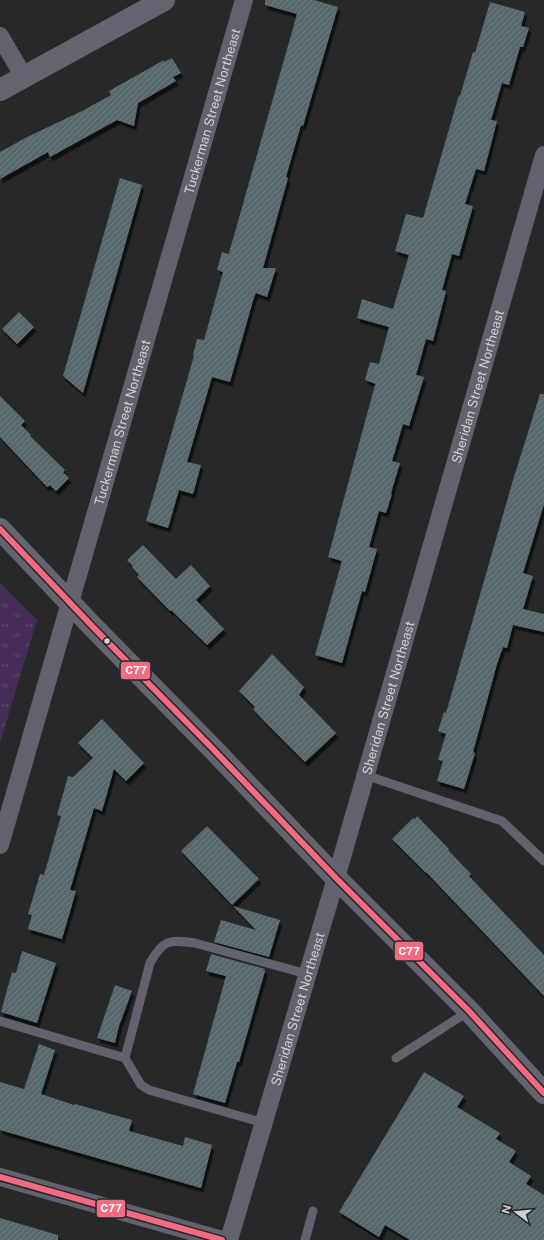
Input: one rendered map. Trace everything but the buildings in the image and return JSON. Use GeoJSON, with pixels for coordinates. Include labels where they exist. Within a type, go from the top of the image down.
{"type":"FeatureCollection","features":[{"type":"Feature","properties":{"kind":"street"},"geometry":{"type":"LineString","coordinates":[[0,90],[164,0]]}},
{"type":"Feature","properties":{"kind":"street","name":"Tuckerman Street Northeast"},"geometry":{"type":"LineString","coordinates":[[0,845],[244,0]]}},
{"type":"Feature","properties":{"kind":"street"},"geometry":{"type":"LineString","coordinates":[[0,36],[24,77]]}},
{"type":"Feature","properties":{"kind":"street","name":"Sheridan Street Northeast"},"geometry":{"type":"LineString","coordinates":[[229,1240],[336,878],[544,155]]}},
{"type":"Feature","properties":{"kind":"street"},"geometry":{"type":"LineString","coordinates":[[0,529],[336,878],[469,1011],[544,1093]]}},
{"type":"Feature","properties":{"kind":"street"},"geometry":{"type":"LineString","coordinates":[[0,1177],[222,1240]]}},
{"type":"Feature","properties":{"kind":"lane"},"geometry":{"type":"LineString","coordinates":[[365,775],[502,821],[544,861]]}},
{"type":"Feature","properties":{"kind":"lane"},"geometry":{"type":"LineString","coordinates":[[125,1058],[150,963],[156,951],[168,942],[178,940],[195,943],[307,974]]}},
{"type":"Feature","properties":{"kind":"lane"},"geometry":{"type":"LineString","coordinates":[[396,1058],[469,1011]]}},
{"type":"Feature","properties":{"kind":"lane"},"geometry":{"type":"LineString","coordinates":[[0,1021],[125,1058],[141,1085],[149,1090],[264,1123]]}},
{"type":"Feature","properties":{"kind":"lane"},"geometry":{"type":"LineString","coordinates":[[305,1240],[313,1210]]}},
{"type":"Feature","properties":{"kind":"green space"},"geometry":{"type":"Polygon","coordinates":[[[0,583],[37,620],[0,743],[0,583]]]}},
{"type":"Feature","properties":{"kind":"transit line","name":"C77"},"geometry":{"type":"LineString","coordinates":[[0,529],[336,878],[469,1011],[544,1093]]}},
{"type":"Feature","properties":{"kind":"transit line","name":"C77"},"geometry":{"type":"LineString","coordinates":[[0,1177],[222,1240]]}}]}
